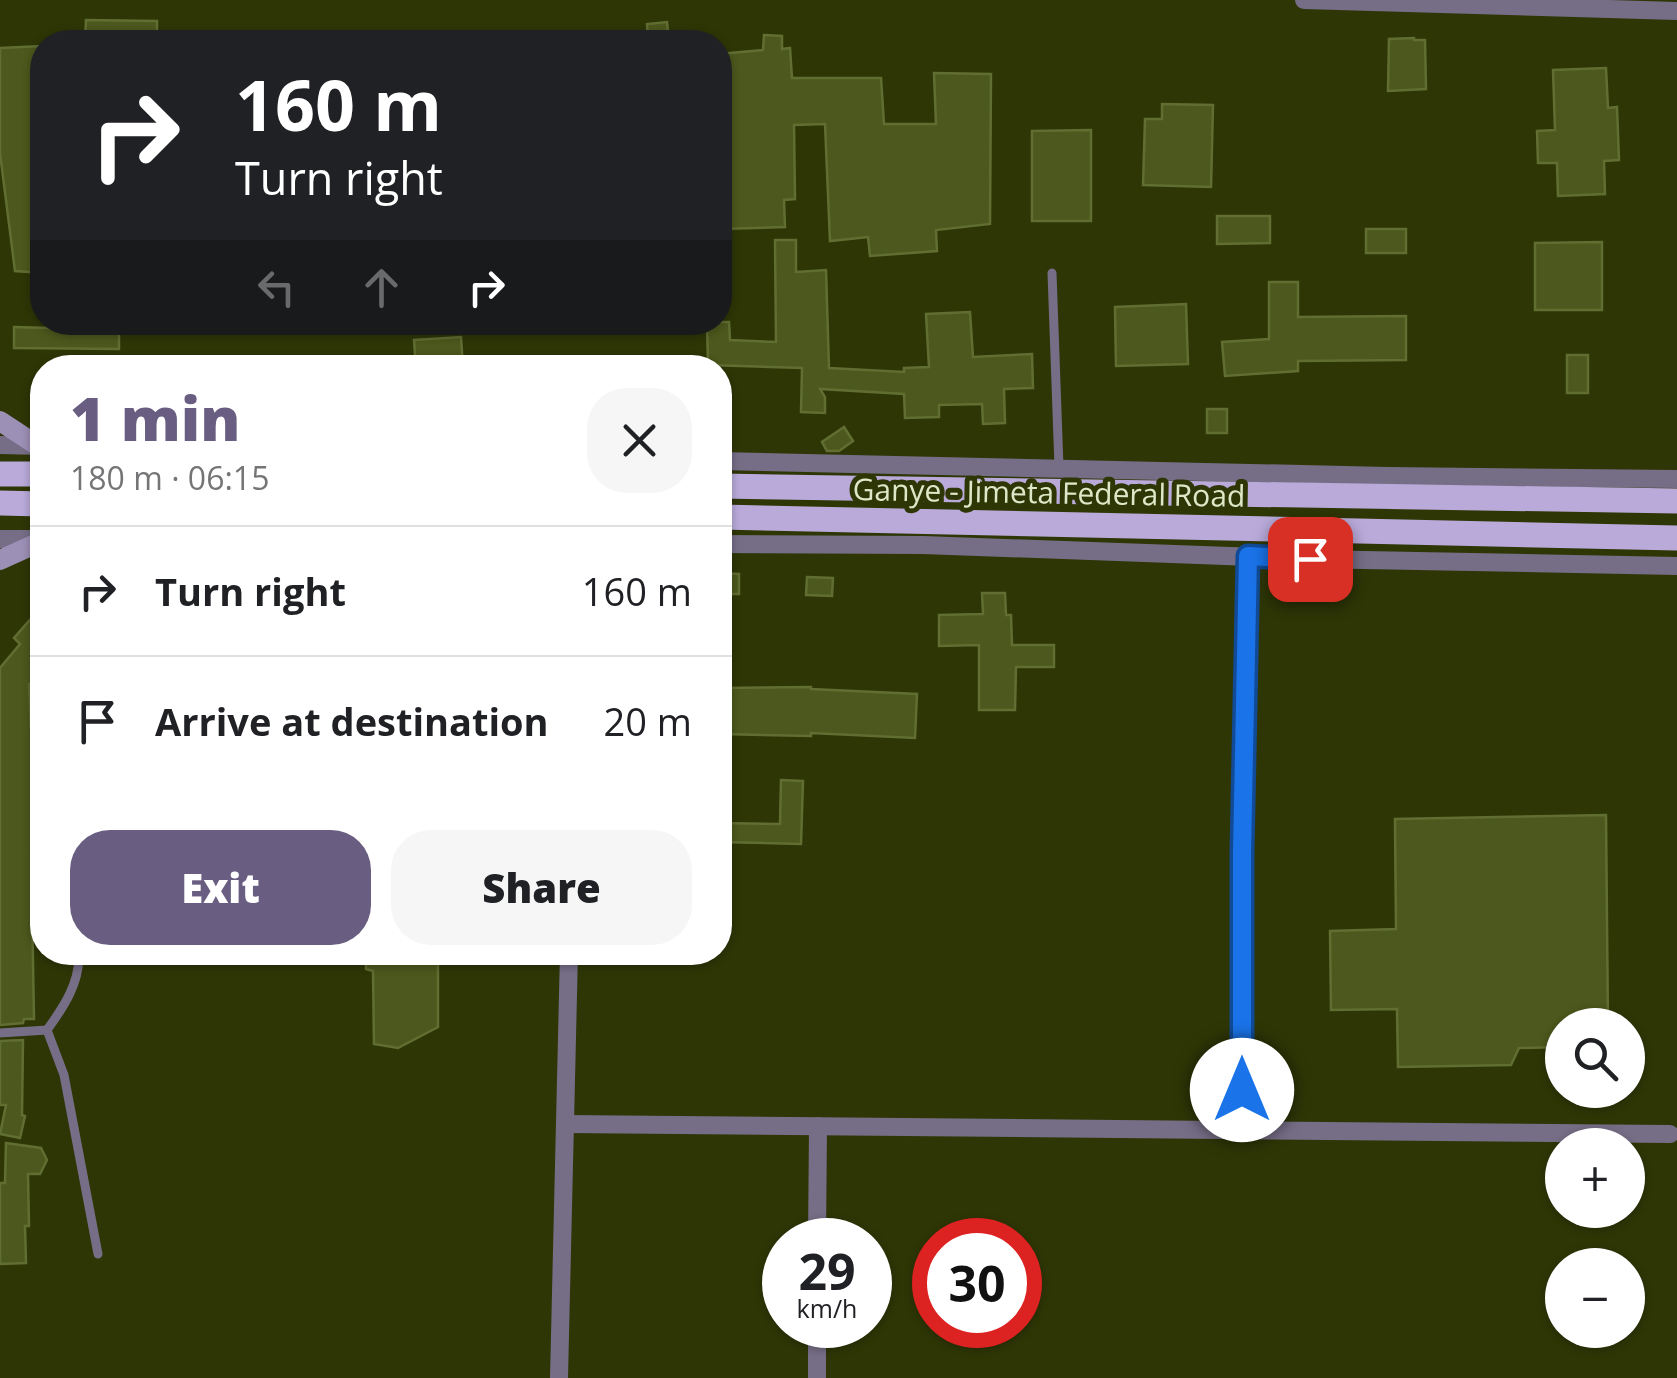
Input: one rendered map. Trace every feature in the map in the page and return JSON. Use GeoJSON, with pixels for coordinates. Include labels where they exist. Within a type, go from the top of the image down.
{"type":"FeatureCollection","features":[{"type":"Feature","properties":{"kind":"main road"},"geometry":{"type":"LineString","coordinates":[[0,422],[30,440]]}},
{"type":"Feature","properties":{"kind":"main road"},"geometry":{"type":"LineString","coordinates":[[0,474],[30,474]]}},
{"type":"Feature","properties":{"kind":"main road","name":"Ganye - Jimeta Federal Road"},"geometry":{"type":"LineString","coordinates":[[732,486],[1677,500]]}},
{"type":"Feature","properties":{"kind":"main road"},"geometry":{"type":"LineString","coordinates":[[0,503],[30,504]]}},
{"type":"Feature","properties":{"kind":"main road","name":"Ganye - Jimeta Federal Road"},"geometry":{"type":"LineString","coordinates":[[732,517],[1677,538]]}},
{"type":"Feature","properties":{"kind":"main road"},"geometry":{"type":"LineString","coordinates":[[0,560],[30,546]]}},
{"type":"Feature","properties":{"kind":"street"},"geometry":{"type":"LineString","coordinates":[[1304,0],[1677,11]]}},
{"type":"Feature","properties":{"kind":"street"},"geometry":{"type":"LineString","coordinates":[[0,445],[30,446]]}},
{"type":"Feature","properties":{"kind":"street"},"geometry":{"type":"LineString","coordinates":[[732,461],[1388,476],[1677,478]]}},
{"type":"Feature","properties":{"kind":"street"},"geometry":{"type":"LineString","coordinates":[[0,540],[30,540]]}},
{"type":"Feature","properties":{"kind":"street"},"geometry":{"type":"LineString","coordinates":[[732,544],[922,545],[1329,560],[1677,566]]}},
{"type":"Feature","properties":{"kind":"street"},"geometry":{"type":"LineString","coordinates":[[1241,1130],[1248,556]]}},
{"type":"Feature","properties":{"kind":"street"},"geometry":{"type":"LineString","coordinates":[[559,1378],[568,965]]}},
{"type":"Feature","properties":{"kind":"street"},"geometry":{"type":"LineString","coordinates":[[564,1124],[1670,1134]]}},
{"type":"Feature","properties":{"kind":"street"},"geometry":{"type":"LineString","coordinates":[[817,1218],[818,1126]]}},
{"type":"Feature","properties":{"kind":"street"},"geometry":{"type":"LineString","coordinates":[[817,1348],[817,1378]]}},
{"type":"Feature","properties":{"kind":"lane"},"geometry":{"type":"LineString","coordinates":[[1052,273],[1059,467]]}},
{"type":"Feature","properties":{"kind":"lane"},"geometry":{"type":"LineString","coordinates":[[47,1030],[65,1005],[80,965]]}},
{"type":"Feature","properties":{"kind":"lane"},"geometry":{"type":"LineString","coordinates":[[0,1032],[47,1030]]}},
{"type":"Feature","properties":{"kind":"lane"},"geometry":{"type":"LineString","coordinates":[[47,1030],[64,1075],[98,1254]]}},
{"type":"Feature","properties":{"kind":"building"},"geometry":{"type":"Polygon","coordinates":[[[86,20],[157,21],[157,30],[86,30],[86,20]]]}},
{"type":"Feature","properties":{"kind":"building"},"geometry":{"type":"Polygon","coordinates":[[[667,22],[668,30],[647,30],[647,24],[667,22]]]}},
{"type":"Feature","properties":{"kind":"building"},"geometry":{"type":"Polygon","coordinates":[[[764,35],[782,36],[782,49],[790,48],[792,78],[881,78],[884,124],[936,124],[934,73],[991,74],[990,224],[936,230],[937,251],[870,256],[868,237],[830,241],[825,124],[794,125],[795,199],[784,200],[785,227],[732,229],[732,53],[763,50],[764,35]]]}},
{"type":"Feature","properties":{"kind":"building"},"geometry":{"type":"Polygon","coordinates":[[[1389,39],[1425,40],[1426,89],[1388,91],[1389,39]]]}},
{"type":"Feature","properties":{"kind":"building"},"geometry":{"type":"Polygon","coordinates":[[[30,47],[30,272],[15,271],[0,153],[0,48],[30,47]]]}},
{"type":"Feature","properties":{"kind":"building"},"geometry":{"type":"Polygon","coordinates":[[[1606,68],[1608,108],[1617,107],[1619,160],[1604,161],[1605,194],[1558,196],[1557,163],[1538,163],[1537,131],[1555,130],[1553,70],[1606,68]]]}},
{"type":"Feature","properties":{"kind":"building"},"geometry":{"type":"Polygon","coordinates":[[[1162,104],[1213,105],[1211,187],[1143,185],[1145,119],[1162,119],[1162,104]]]}},
{"type":"Feature","properties":{"kind":"building"},"geometry":{"type":"Polygon","coordinates":[[[1091,130],[1091,221],[1032,221],[1032,131],[1091,130]]]}},
{"type":"Feature","properties":{"kind":"building"},"geometry":{"type":"Polygon","coordinates":[[[1217,216],[1270,216],[1270,243],[1217,244],[1217,216]]]}},
{"type":"Feature","properties":{"kind":"building"},"geometry":{"type":"Polygon","coordinates":[[[1366,229],[1406,229],[1406,253],[1366,253],[1366,229]]]}},
{"type":"Feature","properties":{"kind":"building"},"geometry":{"type":"Polygon","coordinates":[[[775,240],[796,240],[796,272],[826,270],[829,368],[904,372],[904,368],[929,367],[926,314],[970,312],[973,357],[1032,354],[1033,388],[1004,389],[1005,423],[983,424],[982,404],[939,405],[939,417],[905,418],[904,394],[820,389],[825,397],[825,413],[801,412],[802,368],[732,366],[732,355],[708,355],[707,335],[776,342],[775,240]]]}},
{"type":"Feature","properties":{"kind":"building"},"geometry":{"type":"Polygon","coordinates":[[[1602,242],[1602,310],[1535,310],[1535,243],[1602,242]]]}},
{"type":"Feature","properties":{"kind":"building"},"geometry":{"type":"Polygon","coordinates":[[[1269,282],[1298,282],[1298,317],[1406,316],[1406,360],[1298,361],[1298,371],[1225,376],[1222,342],[1269,339],[1269,282]]]}},
{"type":"Feature","properties":{"kind":"building"},"geometry":{"type":"Polygon","coordinates":[[[1186,304],[1188,364],[1116,366],[1115,307],[1186,304]]]}},
{"type":"Feature","properties":{"kind":"building"},"geometry":{"type":"Polygon","coordinates":[[[14,327],[30,327],[30,335],[119,335],[119,349],[14,348],[14,327]]]}},
{"type":"Feature","properties":{"kind":"building"},"geometry":{"type":"Polygon","coordinates":[[[461,337],[462,355],[415,355],[414,340],[461,337]]]}},
{"type":"Feature","properties":{"kind":"building"},"geometry":{"type":"Polygon","coordinates":[[[1567,355],[1588,355],[1588,393],[1567,393],[1567,355]]]}},
{"type":"Feature","properties":{"kind":"building"},"geometry":{"type":"Polygon","coordinates":[[[1207,409],[1227,409],[1227,433],[1207,433],[1207,409]]]}},
{"type":"Feature","properties":{"kind":"building"},"geometry":{"type":"Polygon","coordinates":[[[844,427],[853,441],[839,451],[827,451],[822,442],[844,427]]]}},
{"type":"Feature","properties":{"kind":"building"},"geometry":{"type":"Polygon","coordinates":[[[732,574],[739,574],[739,594],[732,594],[732,574]]]}},
{"type":"Feature","properties":{"kind":"building"},"geometry":{"type":"Polygon","coordinates":[[[807,577],[833,578],[832,596],[806,595],[807,577]]]}},
{"type":"Feature","properties":{"kind":"building"},"geometry":{"type":"Polygon","coordinates":[[[982,593],[1005,593],[1006,615],[1011,615],[1012,645],[1054,645],[1054,667],[1016,667],[1015,710],[979,710],[979,645],[939,646],[939,615],[983,614],[982,593]]]}},
{"type":"Feature","properties":{"kind":"building"},"geometry":{"type":"Polygon","coordinates":[[[30,620],[30,965],[33,965],[34,1019],[0,1025],[0,668],[20,644],[14,638],[30,620]]]}},
{"type":"Feature","properties":{"kind":"building"},"geometry":{"type":"Polygon","coordinates":[[[811,687],[917,694],[915,738],[732,734],[732,688],[811,687]]]}},
{"type":"Feature","properties":{"kind":"building"},"geometry":{"type":"Polygon","coordinates":[[[781,780],[803,781],[801,844],[732,842],[732,823],[780,824],[781,780]]]}},
{"type":"Feature","properties":{"kind":"building"},"geometry":{"type":"Polygon","coordinates":[[[1606,815],[1608,1008],[1545,1008],[1545,1047],[1519,1048],[1511,1065],[1398,1067],[1397,1009],[1331,1010],[1330,931],[1396,929],[1395,819],[1606,815]]]}},
{"type":"Feature","properties":{"kind":"building"},"geometry":{"type":"Polygon","coordinates":[[[366,965],[438,965],[438,1027],[398,1048],[374,1044],[373,971],[366,969],[366,965]]]}},
{"type":"Feature","properties":{"kind":"building"},"geometry":{"type":"Polygon","coordinates":[[[23,1040],[25,1116],[20,1138],[0,1134],[6,1105],[0,1105],[0,1041],[23,1040]]]}},
{"type":"Feature","properties":{"kind":"building"},"geometry":{"type":"Polygon","coordinates":[[[6,1143],[41,1148],[47,1160],[40,1174],[28,1174],[26,1263],[0,1264],[0,1183],[5,1183],[6,1143]]]}},
{"type":"Feature","properties":{"kind":"route"},"geometry":{"type":"LineString","coordinates":[[1242,1090],[1248,556],[1310,559]]}}]}
